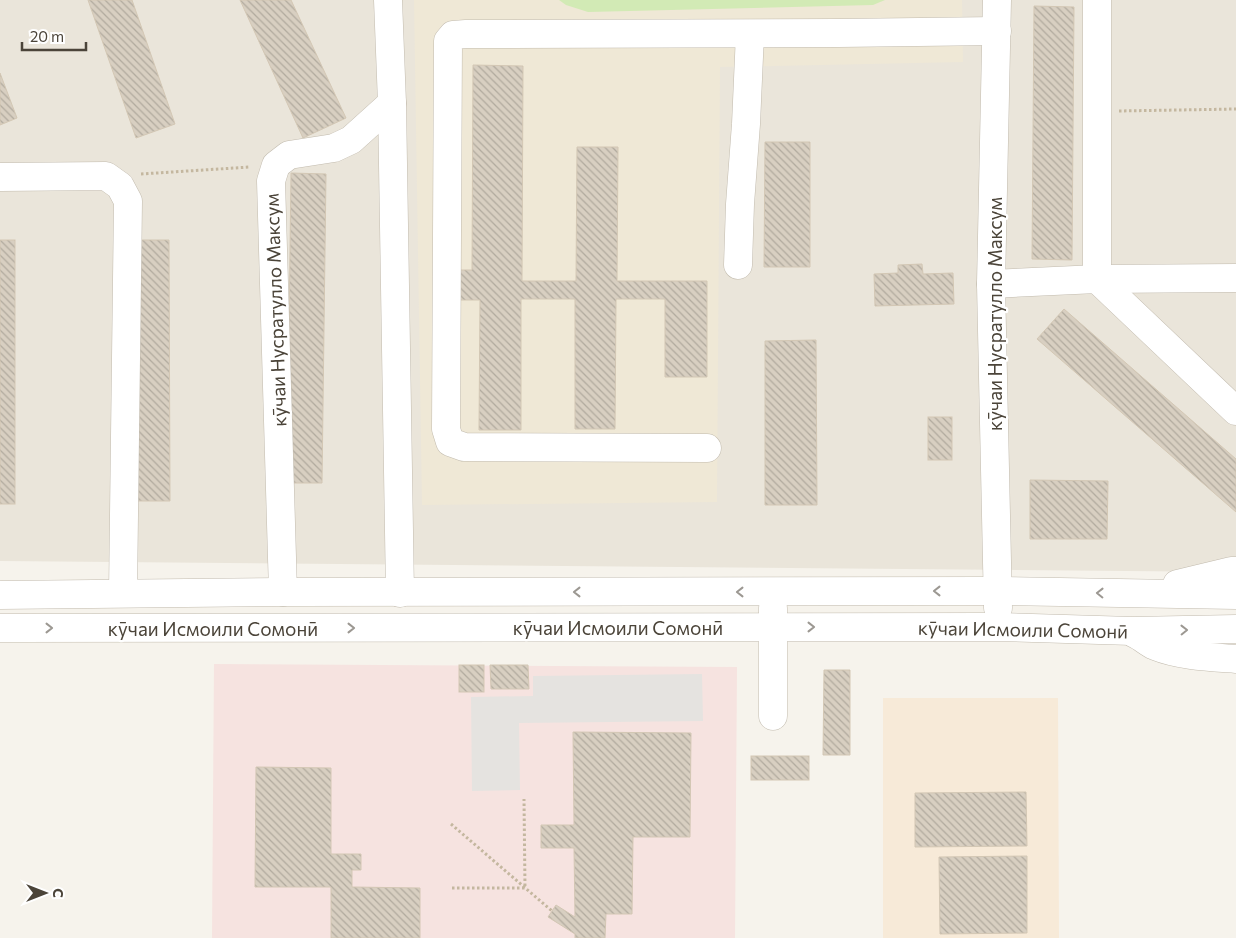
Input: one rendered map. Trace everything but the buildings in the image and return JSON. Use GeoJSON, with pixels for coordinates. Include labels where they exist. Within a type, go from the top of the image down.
{"type":"FeatureCollection","features":[{"type":"Feature","properties":{"kind":"street"},"geometry":{"type":"LineString","coordinates":[[388,0],[392,103],[400,593]]}},
{"type":"Feature","properties":{"kind":"street","name":"кӯчаи Нусратулло Максум"},"geometry":{"type":"LineString","coordinates":[[997,0],[991,284],[999,627]]}},
{"type":"Feature","properties":{"kind":"street"},"geometry":{"type":"LineString","coordinates":[[1097,0],[1097,279],[1236,411]]}},
{"type":"Feature","properties":{"kind":"street"},"geometry":{"type":"LineString","coordinates":[[707,448],[464,447],[450,442],[446,429],[448,41],[453,35],[466,34],[750,34],[996,30]]}},
{"type":"Feature","properties":{"kind":"street"},"geometry":{"type":"LineString","coordinates":[[738,265],[750,34]]}},
{"type":"Feature","properties":{"kind":"street","name":"кӯчаи Нусратулло Максум"},"geometry":{"type":"LineString","coordinates":[[283,592],[271,181],[276,165],[289,155],[334,148],[352,140],[392,103]]}},
{"type":"Feature","properties":{"kind":"street"},"geometry":{"type":"LineString","coordinates":[[0,177],[106,176],[120,186],[128,200],[123,593]]}},
{"type":"Feature","properties":{"kind":"street"},"geometry":{"type":"LineString","coordinates":[[991,284],[1097,279],[1236,278]]}},
{"type":"Feature","properties":{"kind":"street"},"geometry":{"type":"LineString","coordinates":[[1136,593],[1236,571]]}},
{"type":"Feature","properties":{"kind":"street","name":"кӯчаи Исмоили Сомонӣ"},"geometry":{"type":"LineString","coordinates":[[0,595],[283,592],[998,591],[1236,595]]}},
{"type":"Feature","properties":{"kind":"street"},"geometry":{"type":"LineString","coordinates":[[773,592],[773,716]]}},
{"type":"Feature","properties":{"kind":"street","name":"кӯчаи Исмоили Сомонӣ"},"geometry":{"type":"LineString","coordinates":[[0,628],[999,627],[1132,632],[1236,630]]}},
{"type":"Feature","properties":{"kind":"street"},"geometry":{"type":"LineString","coordinates":[[1132,632],[1155,645],[1171,650],[1192,655],[1236,659]]}},
{"type":"Feature","properties":{"kind":"path"},"geometry":{"type":"LineString","coordinates":[[1097,112],[1236,110]]}},
{"type":"Feature","properties":{"kind":"path"},"geometry":{"type":"LineString","coordinates":[[106,176],[276,165]]}},
{"type":"Feature","properties":{"kind":"path"},"geometry":{"type":"LineString","coordinates":[[524,799],[525,888]]}},
{"type":"Feature","properties":{"kind":"path"},"geometry":{"type":"LineString","coordinates":[[451,824],[552,911]]}},
{"type":"Feature","properties":{"kind":"path"},"geometry":{"type":"LineString","coordinates":[[452,888],[525,888]]}},
{"type":"Feature","properties":{"kind":"shaded area"},"geometry":{"type":"Polygon","coordinates":[[[0,0],[1236,0],[1236,572],[0,561],[0,0]]]}},
{"type":"Feature","properties":{"kind":"shaded area"},"geometry":{"type":"Polygon","coordinates":[[[414,0],[962,0],[963,62],[720,67],[717,502],[422,505],[414,0]]]}},
{"type":"Feature","properties":{"kind":"shaded area"},"geometry":{"type":"Polygon","coordinates":[[[214,664],[737,667],[735,938],[212,938],[214,664]]]}},
{"type":"Feature","properties":{"kind":"shaded area"},"geometry":{"type":"Polygon","coordinates":[[[702,674],[703,721],[519,723],[520,790],[472,791],[471,697],[533,696],[533,676],[702,674]]]}},
{"type":"Feature","properties":{"kind":"shaded area"},"geometry":{"type":"Polygon","coordinates":[[[883,698],[1058,698],[1059,938],[883,938],[883,698]]]}},
{"type":"Feature","properties":{"kind":"green space"},"geometry":{"type":"Polygon","coordinates":[[[559,0],[885,0],[873,5],[588,12],[566,5],[559,0]]]}}]}
